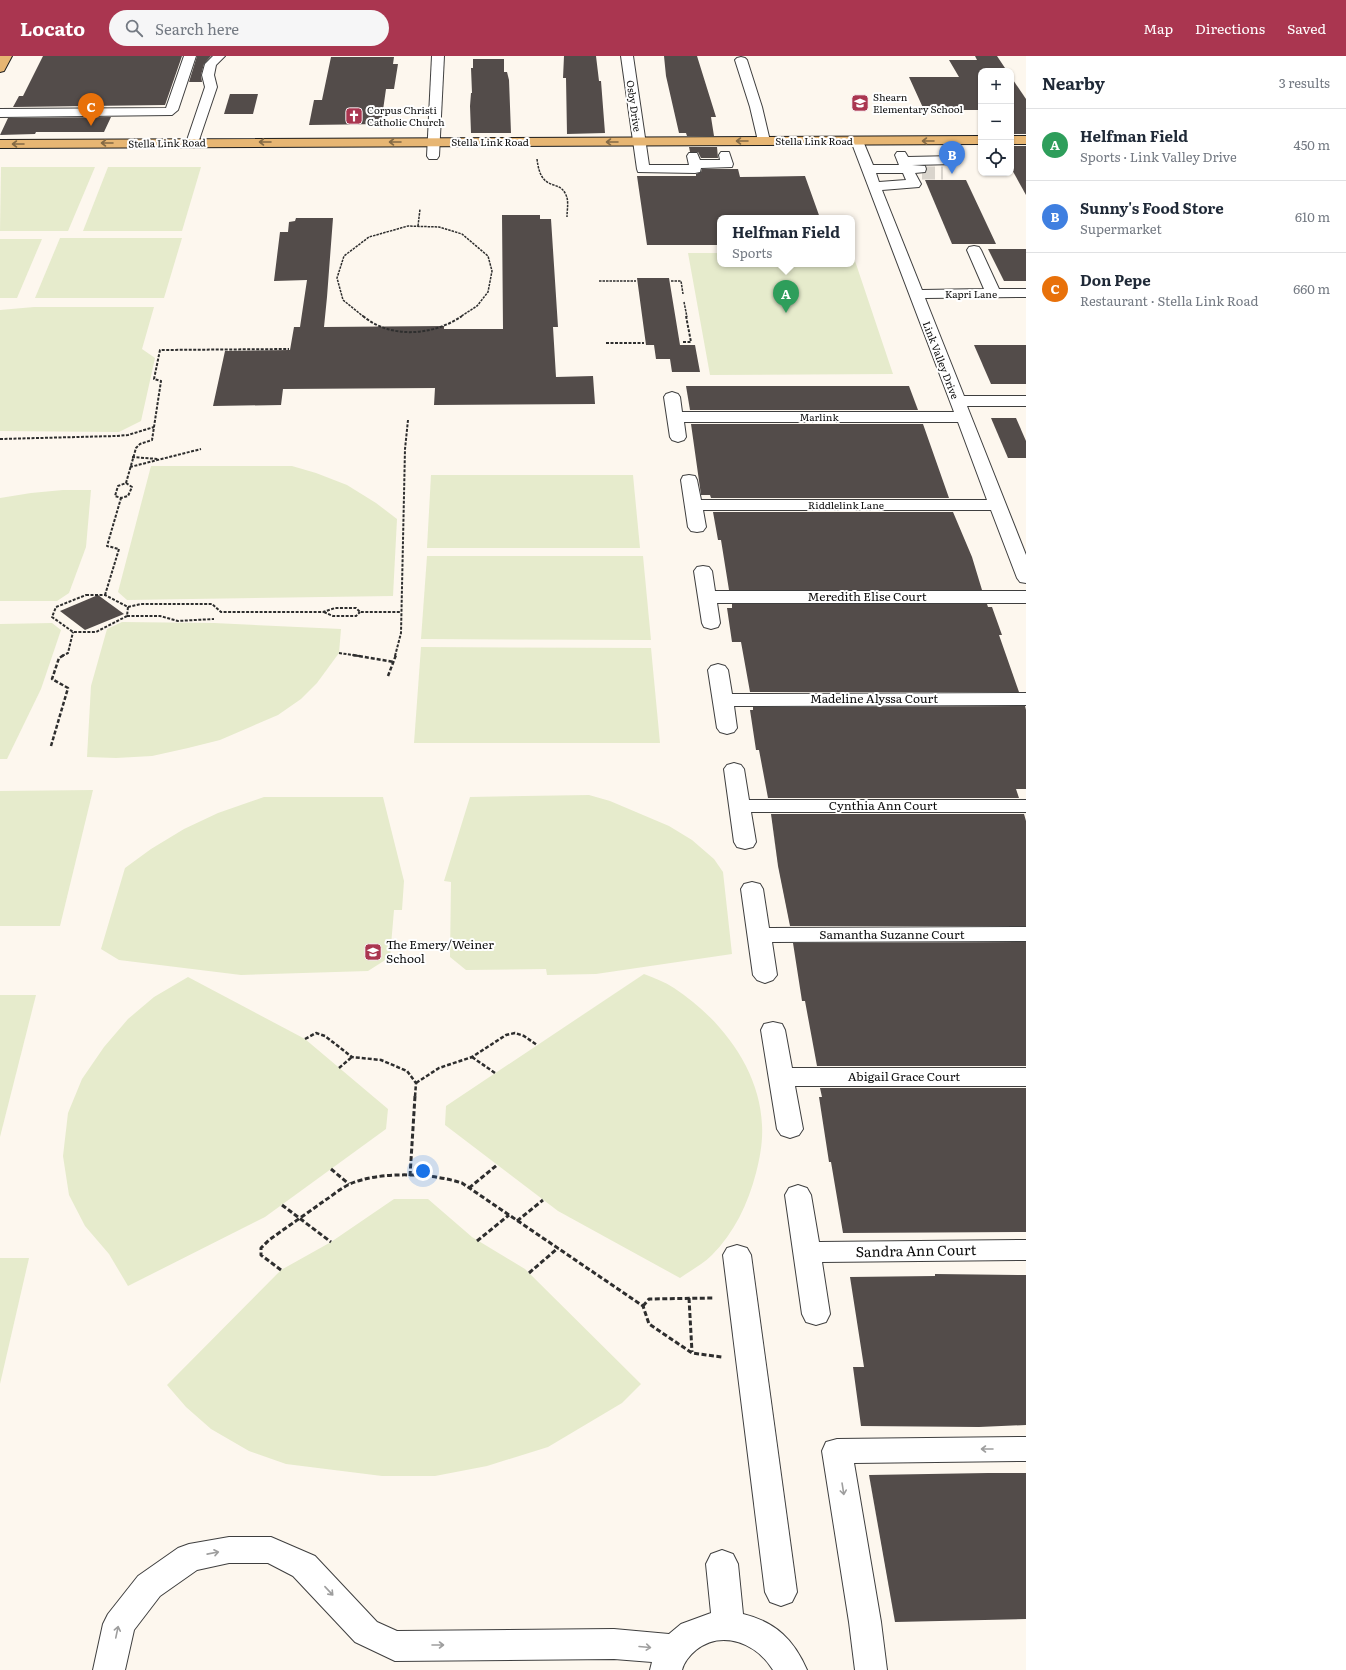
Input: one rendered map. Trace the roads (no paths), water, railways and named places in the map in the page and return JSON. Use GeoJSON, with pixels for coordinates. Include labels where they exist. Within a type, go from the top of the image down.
{"type":"FeatureCollection","features":[{"type":"Feature","properties":{"kind":"main road"},"geometry":{"type":"LineString","coordinates":[[0,69],[6,56]]}},
{"type":"Feature","properties":{"kind":"main road","name":"Stella Link Road"},"geometry":{"type":"LineString","coordinates":[[858,155],[978,140]]}},
{"type":"Feature","properties":{"kind":"main road"},"geometry":{"type":"LineString","coordinates":[[1014,140],[1026,140]]}},
{"type":"Feature","properties":{"kind":"main road","name":"Stella Link Road"},"geometry":{"type":"LineString","coordinates":[[0,144],[764,141],[858,155],[882,155],[911,167]]}},
{"type":"Feature","properties":{"kind":"main road"},"geometry":{"type":"LineString","coordinates":[[725,155],[740,155]]}},
{"type":"Feature","properties":{"kind":"main road","name":"Stella Link Road"},"geometry":{"type":"LineString","coordinates":[[417,156],[448,156]]}},
{"type":"Feature","properties":{"kind":"main road"},"geometry":{"type":"LineString","coordinates":[[627,156],[656,156]]}},
{"type":"Feature","properties":{"kind":"main road"},"geometry":{"type":"LineString","coordinates":[[678,156],[694,160]]}},
{"type":"Feature","properties":{"kind":"street"},"geometry":{"type":"LineString","coordinates":[[0,113],[168,112],[172,110],[190,56]]}},
{"type":"Feature","properties":{"kind":"street"},"geometry":{"type":"LineString","coordinates":[[192,143],[211,87],[208,75],[212,64],[219,56]]}},
{"type":"Feature","properties":{"kind":"street"},"geometry":{"type":"LineString","coordinates":[[433,156],[438,56]]}},
{"type":"Feature","properties":{"kind":"street","name":"Osby Drive"},"geometry":{"type":"LineString","coordinates":[[627,56],[642,156]]}},
{"type":"Feature","properties":{"kind":"street"},"geometry":{"type":"LineString","coordinates":[[741,60],[756,107],[764,141]]}},
{"type":"Feature","properties":{"kind":"street"},"geometry":{"type":"LineString","coordinates":[[642,156],[643,169],[695,169],[694,160],[727,164],[725,155]]}},
{"type":"Feature","properties":{"kind":"street"},"geometry":{"type":"LineString","coordinates":[[858,155],[911,167],[958,162],[941,168]]}},
{"type":"Feature","properties":{"kind":"street","name":"Link Valley Drive"},"geometry":{"type":"LineString","coordinates":[[858,155],[874,186],[998,505],[1017,534],[1026,578]]}},
{"type":"Feature","properties":{"kind":"street"},"geometry":{"type":"LineString","coordinates":[[874,186],[914,184],[911,167]]}},
{"type":"Feature","properties":{"kind":"street"},"geometry":{"type":"LineString","coordinates":[[974,250],[988,283],[994,293]]}},
{"type":"Feature","properties":{"kind":"street","name":"Kapri Lane"},"geometry":{"type":"LineString","coordinates":[[916,294],[1026,293]]}},
{"type":"Feature","properties":{"kind":"street"},"geometry":{"type":"LineString","coordinates":[[672,397],[678,437]]}},
{"type":"Feature","properties":{"kind":"street"},"geometry":{"type":"LineString","coordinates":[[958,401],[1024,405]]}},
{"type":"Feature","properties":{"kind":"street","name":"Marlink"},"geometry":{"type":"LineString","coordinates":[[675,417],[964,417]]}},
{"type":"Feature","properties":{"kind":"street"},"geometry":{"type":"LineString","coordinates":[[689,480],[697,527]]}},
{"type":"Feature","properties":{"kind":"street","name":"Riddlelink Lane"},"geometry":{"type":"LineString","coordinates":[[693,505],[998,505]]}},
{"type":"Feature","properties":{"kind":"street"},"geometry":{"type":"LineString","coordinates":[[703,571],[711,623]]}},
{"type":"Feature","properties":{"kind":"street","name":"Meredith Elise Court"},"geometry":{"type":"LineString","coordinates":[[707,597],[1026,598]]}},
{"type":"Feature","properties":{"kind":"street"},"geometry":{"type":"LineString","coordinates":[[718,670],[727,728]]}},
{"type":"Feature","properties":{"kind":"street","name":"Madeline Alyssa Court"},"geometry":{"type":"LineString","coordinates":[[723,700],[1026,698]]}},
{"type":"Feature","properties":{"kind":"street"},"geometry":{"type":"LineString","coordinates":[[734,769],[745,842]]}},
{"type":"Feature","properties":{"kind":"street","name":"Cynthia Ann Court"},"geometry":{"type":"LineString","coordinates":[[739,806],[1026,806]]}},
{"type":"Feature","properties":{"kind":"street"},"geometry":{"type":"LineString","coordinates":[[752,889],[765,975]]}},
{"type":"Feature","properties":{"kind":"street","name":"Samantha Suzanne Court"},"geometry":{"type":"LineString","coordinates":[[759,935],[1026,934]]}},
{"type":"Feature","properties":{"kind":"street"},"geometry":{"type":"LineString","coordinates":[[773,1030],[790,1129]]}},
{"type":"Feature","properties":{"kind":"street","name":"Abigail Grace Court"},"geometry":{"type":"LineString","coordinates":[[781,1077],[1026,1077]]}},
{"type":"Feature","properties":{"kind":"street"},"geometry":{"type":"LineString","coordinates":[[798,1195],[816,1314]]}},
{"type":"Feature","properties":{"kind":"street","name":"Sandra Ann Court"},"geometry":{"type":"LineString","coordinates":[[806,1252],[1026,1250]]}},
{"type":"Feature","properties":{"kind":"street"},"geometry":{"type":"LineString","coordinates":[[737,1255],[781,1592]]}},
{"type":"Feature","properties":{"kind":"street"},"geometry":{"type":"LineString","coordinates":[[870,1670],[865,1622],[837,1450],[1026,1449]]}},
{"type":"Feature","properties":{"kind":"street"},"geometry":{"type":"LineString","coordinates":[[109,1670],[119,1624],[149,1586],[189,1558],[229,1550],[271,1550],[304,1566],[366,1632],[395,1646],[614,1644],[670,1660],[689,1636],[707,1628],[728,1626],[748,1629],[767,1639],[782,1654],[791,1670]]}},
{"type":"Feature","properties":{"kind":"street"},"geometry":{"type":"LineString","coordinates":[[722,1564],[728,1626]]}},
{"type":"Feature","properties":{"kind":"tunnel"},"geometry":{"type":"LineString","coordinates":[[922,173],[943,173]]}},
{"type":"Feature","properties":{"kind":"place","name":"Shearn Elementary School"},"geometry":{"type":"Point","coordinates":[860,103]}},
{"type":"Feature","properties":{"kind":"place","name":"Corpus Christi Catholic Church"},"geometry":{"type":"Point","coordinates":[354,116]}},
{"type":"Feature","properties":{"kind":"place","name":"Don Pepe"},"geometry":{"type":"Point","coordinates":[91,126]}},
{"type":"Feature","properties":{"kind":"place","name":"Sunny's Food Store"},"geometry":{"type":"Point","coordinates":[952,174]}},
{"type":"Feature","properties":{"kind":"place","name":"Helfman Field"},"geometry":{"type":"Point","coordinates":[786,313]}},
{"type":"Feature","properties":{"kind":"place","name":"The Emery/Weiner School"},"geometry":{"type":"Point","coordinates":[373,952]}}]}
